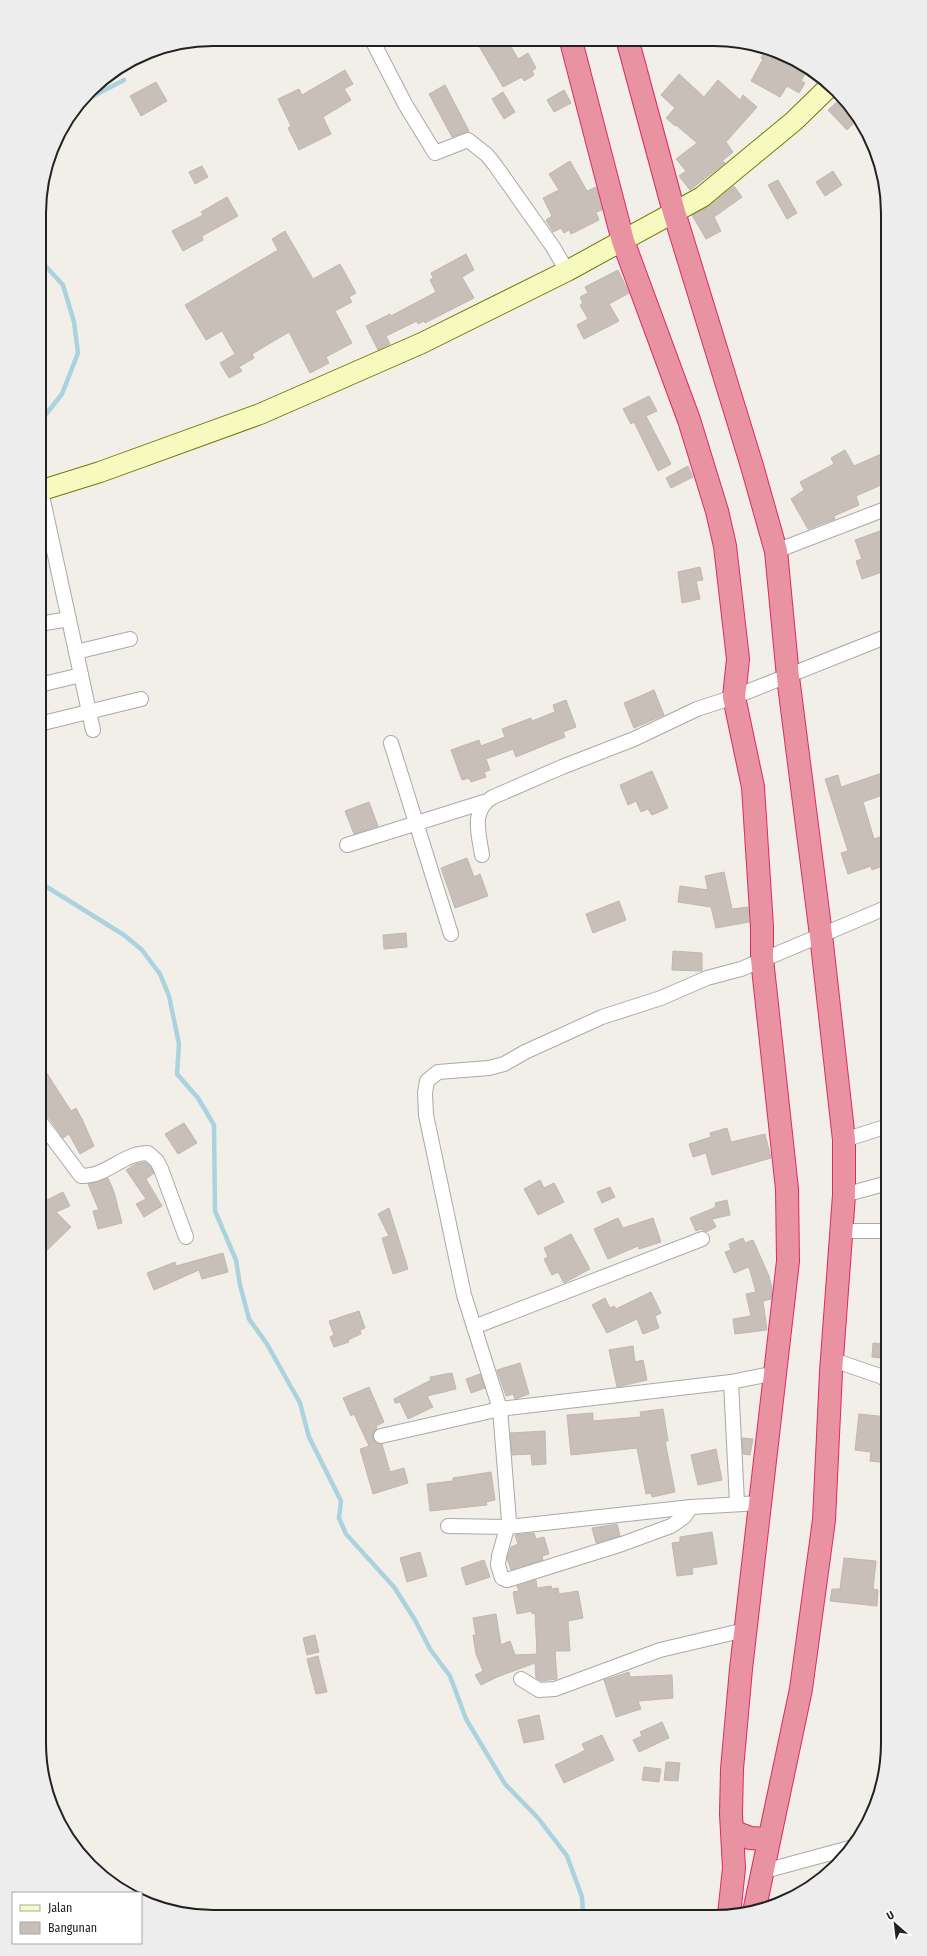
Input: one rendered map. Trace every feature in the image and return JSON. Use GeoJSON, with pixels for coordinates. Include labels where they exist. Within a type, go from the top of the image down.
{"type":"FeatureCollection","features":[{"type":"Feature","properties":{"kind":"highway"},"geometry":{"type":"LineString","coordinates":[[572,46],[624,241],[689,420],[717,511],[725,546],[738,659],[734,698],[753,787],[762,927],[762,959],[787,1189],[788,1261],[745,1630],[732,1769],[732,1831],[734,1868],[730,1910]]}},
{"type":"Feature","properties":{"kind":"highway"},"geometry":{"type":"LineString","coordinates":[[629,46],[674,212],[750,459],[776,551],[788,677],[821,935],[844,1140],[844,1195],[822,1535],[801,1689],[755,1905]]}},
{"type":"Feature","properties":{"kind":"highway"},"geometry":{"type":"LineString","coordinates":[[732,1831],[750,1838],[769,1839]]}},
{"type":"Feature","properties":{"kind":"street"},"geometry":{"type":"LineString","coordinates":[[375,46],[405,104],[435,153],[468,140],[487,155],[553,247],[567,271]]}},
{"type":"Feature","properties":{"kind":"street"},"geometry":{"type":"LineString","coordinates":[[46,489],[100,472],[260,414],[422,343],[567,271],[702,197],[794,121],[826,89]]}},
{"type":"Feature","properties":{"kind":"street"},"geometry":{"type":"LineString","coordinates":[[776,551],[881,511]]}},
{"type":"Feature","properties":{"kind":"street"},"geometry":{"type":"LineString","coordinates":[[46,517],[93,730]]}},
{"type":"Feature","properties":{"kind":"street"},"geometry":{"type":"LineString","coordinates":[[46,623],[69,619]]}},
{"type":"Feature","properties":{"kind":"street"},"geometry":{"type":"LineString","coordinates":[[76,652],[130,639]]}},
{"type":"Feature","properties":{"kind":"street"},"geometry":{"type":"LineString","coordinates":[[347,845],[484,802],[562,767],[634,739],[697,710],[734,698],[881,639]]}},
{"type":"Feature","properties":{"kind":"street"},"geometry":{"type":"LineString","coordinates":[[46,683],[81,675]]}},
{"type":"Feature","properties":{"kind":"street"},"geometry":{"type":"LineString","coordinates":[[46,722],[141,699]]}},
{"type":"Feature","properties":{"kind":"street"},"geometry":{"type":"LineString","coordinates":[[391,743],[451,934]]}},
{"type":"Feature","properties":{"kind":"street"},"geometry":{"type":"LineString","coordinates":[[482,855],[477,825],[479,812],[484,802]]}},
{"type":"Feature","properties":{"kind":"street"},"geometry":{"type":"LineString","coordinates":[[691,1507],[684,1517],[671,1526],[622,1544],[507,1580],[502,1578],[498,1565],[499,1556],[508,1528],[508,1502],[500,1408],[464,1295],[426,1115],[425,1093],[427,1081],[438,1072],[489,1068],[504,1064],[525,1052],[602,1017],[661,998],[707,978],[741,969],[881,910]]}},
{"type":"Feature","properties":{"kind":"street"},"geometry":{"type":"LineString","coordinates":[[844,1140],[881,1128]]}},
{"type":"Feature","properties":{"kind":"street"},"geometry":{"type":"LineString","coordinates":[[46,1129],[81,1176],[92,1176],[134,1155],[148,1153],[157,1161],[161,1169],[186,1238]]}},
{"type":"Feature","properties":{"kind":"street"},"geometry":{"type":"LineString","coordinates":[[844,1195],[881,1185]]}},
{"type":"Feature","properties":{"kind":"street"},"geometry":{"type":"LineString","coordinates":[[841,1231],[881,1231]]}},
{"type":"Feature","properties":{"kind":"street"},"geometry":{"type":"LineString","coordinates":[[474,1327],[702,1239]]}},
{"type":"Feature","properties":{"kind":"street"},"geometry":{"type":"LineString","coordinates":[[833,1360],[881,1376]]}},
{"type":"Feature","properties":{"kind":"street"},"geometry":{"type":"LineString","coordinates":[[381,1436],[500,1408],[731,1382],[776,1372]]}},
{"type":"Feature","properties":{"kind":"street"},"geometry":{"type":"LineString","coordinates":[[731,1382],[737,1503]]}},
{"type":"Feature","properties":{"kind":"street"},"geometry":{"type":"LineString","coordinates":[[448,1526],[508,1528],[691,1507],[737,1503],[761,1503]]}},
{"type":"Feature","properties":{"kind":"street"},"geometry":{"type":"LineString","coordinates":[[521,1679],[539,1690],[555,1689],[660,1650],[745,1630]]}},
{"type":"Feature","properties":{"kind":"street"},"geometry":{"type":"LineString","coordinates":[[761,1872],[842,1850]]}},
{"type":"Feature","properties":{"kind":"building"},"geometry":{"type":"Polygon","coordinates":[[[479,46],[511,46],[518,59],[528,53],[536,68],[532,71],[534,75],[524,81],[522,77],[503,87],[479,46]]]}},
{"type":"Feature","properties":{"kind":"building"},"geometry":{"type":"Polygon","coordinates":[[[763,54],[768,55],[788,63],[805,73],[801,81],[805,83],[799,93],[787,86],[780,97],[751,81],[763,59],[761,58],[763,54]]]}},
{"type":"Feature","properties":{"kind":"building"},"geometry":{"type":"Polygon","coordinates":[[[345,70],[353,84],[344,89],[351,100],[323,117],[331,134],[299,150],[288,128],[291,126],[278,99],[299,89],[302,95],[345,70]]]}},
{"type":"Feature","properties":{"kind":"building"},"geometry":{"type":"Polygon","coordinates":[[[679,74],[704,97],[718,80],[740,100],[743,95],[757,107],[726,142],[733,152],[722,161],[725,163],[690,190],[679,176],[686,171],[676,159],[697,143],[666,118],[675,108],[661,95],[679,74]]]}},
{"type":"Feature","properties":{"kind":"building"},"geometry":{"type":"Polygon","coordinates":[[[156,82],[167,101],[141,116],[130,96],[156,82]]]}},
{"type":"Feature","properties":{"kind":"building"},"geometry":{"type":"Polygon","coordinates":[[[445,85],[469,131],[452,137],[429,94],[445,85]]]}},
{"type":"Feature","properties":{"kind":"building"},"geometry":{"type":"Polygon","coordinates":[[[564,90],[571,103],[554,112],[547,100],[564,90]]]}},
{"type":"Feature","properties":{"kind":"building"},"geometry":{"type":"Polygon","coordinates":[[[503,92],[515,112],[504,119],[492,99],[503,92]]]}},
{"type":"Feature","properties":{"kind":"building"},"geometry":{"type":"Polygon","coordinates":[[[838,101],[854,122],[847,130],[828,110],[838,101]]]}},
{"type":"Feature","properties":{"kind":"building"},"geometry":{"type":"Polygon","coordinates":[[[570,161],[587,191],[596,187],[602,210],[596,212],[599,220],[571,234],[569,230],[564,233],[561,228],[553,232],[546,220],[552,216],[543,198],[559,190],[549,174],[570,161]]]}},
{"type":"Feature","properties":{"kind":"building"},"geometry":{"type":"Polygon","coordinates":[[[202,166],[208,177],[195,184],[189,172],[202,166]]]}},
{"type":"Feature","properties":{"kind":"building"},"geometry":{"type":"Polygon","coordinates":[[[833,171],[842,185],[825,196],[816,182],[833,171]]]}},
{"type":"Feature","properties":{"kind":"building"},"geometry":{"type":"Polygon","coordinates":[[[778,180],[797,213],[787,219],[768,185],[778,180]]]}},
{"type":"Feature","properties":{"kind":"building"},"geometry":{"type":"Polygon","coordinates":[[[734,186],[742,197],[714,217],[721,231],[706,239],[692,215],[709,206],[734,186]]]}},
{"type":"Feature","properties":{"kind":"building"},"geometry":{"type":"Polygon","coordinates":[[[227,197],[238,216],[202,236],[203,240],[183,251],[172,231],[203,215],[201,212],[227,197]]]}},
{"type":"Feature","properties":{"kind":"building"},"geometry":{"type":"Polygon","coordinates":[[[285,231],[313,279],[340,264],[356,293],[349,297],[352,302],[335,311],[352,343],[326,357],[329,363],[310,373],[289,332],[252,354],[254,358],[239,367],[242,371],[229,378],[220,363],[235,354],[222,331],[206,340],[185,305],[278,250],[272,239],[285,231]]]}},
{"type":"Feature","properties":{"kind":"building"},"geometry":{"type":"Polygon","coordinates":[[[466,254],[474,270],[462,277],[474,298],[425,323],[424,321],[418,324],[417,321],[386,336],[390,344],[378,350],[366,326],[390,314],[391,316],[436,292],[430,280],[433,278],[431,273],[466,254]]]}},
{"type":"Feature","properties":{"kind":"building"},"geometry":{"type":"Polygon","coordinates":[[[618,270],[629,293],[609,304],[619,321],[584,339],[577,325],[588,319],[580,305],[583,303],[580,297],[588,293],[585,287],[618,270]]]}},
{"type":"Feature","properties":{"kind":"building"},"geometry":{"type":"Polygon","coordinates":[[[649,396],[657,411],[646,416],[671,464],[658,471],[634,422],[631,424],[623,409],[649,396]]]}},
{"type":"Feature","properties":{"kind":"building"},"geometry":{"type":"Polygon","coordinates":[[[845,450],[854,466],[881,454],[881,485],[856,496],[859,505],[834,516],[835,519],[808,529],[791,499],[804,490],[800,482],[834,464],[831,458],[845,450]]]}},
{"type":"Feature","properties":{"kind":"building"},"geometry":{"type":"Polygon","coordinates":[[[688,466],[693,477],[671,488],[666,478],[688,466]]]}},
{"type":"Feature","properties":{"kind":"building"},"geometry":{"type":"Polygon","coordinates":[[[881,531],[881,572],[862,579],[856,561],[862,559],[855,540],[881,531]]]}},
{"type":"Feature","properties":{"kind":"building"},"geometry":{"type":"Polygon","coordinates":[[[700,567],[703,580],[696,581],[700,599],[682,603],[678,572],[700,567]]]}},
{"type":"Feature","properties":{"kind":"building"},"geometry":{"type":"Polygon","coordinates":[[[654,690],[664,715],[634,728],[624,703],[654,690]]]}},
{"type":"Feature","properties":{"kind":"building"},"geometry":{"type":"Polygon","coordinates":[[[566,700],[576,727],[563,732],[565,737],[516,757],[513,749],[486,759],[490,770],[484,772],[486,777],[471,782],[469,778],[462,780],[451,750],[479,740],[481,746],[505,737],[502,729],[531,718],[532,721],[555,712],[553,705],[566,700]]]}},
{"type":"Feature","properties":{"kind":"building"},"geometry":{"type":"Polygon","coordinates":[[[652,771],[668,808],[652,815],[648,809],[641,812],[636,801],[628,805],[620,785],[652,771]]]}},
{"type":"Feature","properties":{"kind":"building"},"geometry":{"type":"Polygon","coordinates":[[[881,773],[881,796],[863,802],[874,839],[881,836],[881,867],[872,870],[871,866],[848,874],[841,853],[848,851],[825,779],[838,775],[841,787],[881,773]]]}},
{"type":"Feature","properties":{"kind":"building"},"geometry":{"type":"Polygon","coordinates":[[[369,802],[378,826],[354,834],[345,811],[369,802]]]}},
{"type":"Feature","properties":{"kind":"building"},"geometry":{"type":"Polygon","coordinates":[[[467,858],[474,877],[480,874],[488,896],[455,908],[441,868],[467,858]]]}},
{"type":"Feature","properties":{"kind":"building"},"geometry":{"type":"Polygon","coordinates":[[[724,872],[732,909],[748,907],[749,922],[716,928],[711,907],[678,902],[680,886],[708,890],[705,876],[724,872]]]}},
{"type":"Feature","properties":{"kind":"building"},"geometry":{"type":"Polygon","coordinates":[[[619,901],[626,920],[593,933],[586,914],[619,901]]]}},
{"type":"Feature","properties":{"kind":"building"},"geometry":{"type":"Polygon","coordinates":[[[406,933],[407,947],[384,949],[383,935],[406,933]]]}},
{"type":"Feature","properties":{"kind":"building"},"geometry":{"type":"Polygon","coordinates":[[[673,951],[702,953],[702,971],[672,970],[673,951]]]}},
{"type":"Feature","properties":{"kind":"building"},"geometry":{"type":"Polygon","coordinates":[[[46,1072],[71,1111],[76,1108],[94,1146],[80,1154],[69,1134],[63,1138],[49,1118],[46,1116],[46,1072]]]}},
{"type":"Feature","properties":{"kind":"building"},"geometry":{"type":"Polygon","coordinates":[[[184,1123],[197,1143],[178,1154],[165,1134],[184,1123]]]}},
{"type":"Feature","properties":{"kind":"building"},"geometry":{"type":"Polygon","coordinates":[[[727,1128],[731,1142],[765,1134],[771,1158],[712,1175],[706,1153],[693,1157],[689,1144],[711,1137],[710,1133],[727,1128]]]}},
{"type":"Feature","properties":{"kind":"building"},"geometry":{"type":"Polygon","coordinates":[[[145,1162],[150,1166],[154,1173],[146,1179],[162,1206],[144,1217],[136,1204],[146,1199],[126,1170],[136,1164],[145,1162]]]}},
{"type":"Feature","properties":{"kind":"building"},"geometry":{"type":"Polygon","coordinates":[[[108,1178],[114,1192],[122,1223],[98,1229],[93,1211],[99,1210],[88,1184],[108,1178]]]}},
{"type":"Feature","properties":{"kind":"building"},"geometry":{"type":"Polygon","coordinates":[[[540,1180],[544,1188],[554,1183],[564,1202],[538,1215],[524,1189],[540,1180]]]}},
{"type":"Feature","properties":{"kind":"building"},"geometry":{"type":"Polygon","coordinates":[[[610,1187],[615,1197],[602,1203],[597,1192],[610,1187]]]}},
{"type":"Feature","properties":{"kind":"building"},"geometry":{"type":"Polygon","coordinates":[[[63,1192],[70,1206],[56,1212],[71,1227],[46,1251],[46,1218],[46,1200],[63,1192]]]}},
{"type":"Feature","properties":{"kind":"building"},"geometry":{"type":"Polygon","coordinates":[[[727,1200],[730,1215],[712,1219],[716,1227],[706,1232],[701,1229],[696,1231],[690,1218],[716,1207],[715,1203],[727,1200]]]}},
{"type":"Feature","properties":{"kind":"building"},"geometry":{"type":"Polygon","coordinates":[[[389,1208],[408,1269],[393,1274],[382,1238],[389,1236],[378,1214],[389,1208]]]}},
{"type":"Feature","properties":{"kind":"building"},"geometry":{"type":"Polygon","coordinates":[[[618,1218],[623,1228],[653,1218],[661,1242],[639,1249],[638,1246],[608,1259],[594,1229],[618,1218]]]}},
{"type":"Feature","properties":{"kind":"building"},"geometry":{"type":"Polygon","coordinates":[[[571,1234],[590,1269],[564,1283],[558,1272],[552,1275],[544,1259],[548,1257],[544,1248],[571,1234]]]}},
{"type":"Feature","properties":{"kind":"building"},"geometry":{"type":"Polygon","coordinates":[[[743,1238],[745,1243],[753,1240],[769,1276],[772,1289],[771,1299],[763,1301],[767,1330],[735,1334],[733,1319],[751,1316],[746,1294],[756,1292],[749,1267],[734,1273],[725,1252],[731,1250],[729,1244],[743,1238]]]}},
{"type":"Feature","properties":{"kind":"building"},"geometry":{"type":"Polygon","coordinates":[[[223,1253],[228,1272],[202,1279],[199,1270],[154,1290],[147,1273],[175,1262],[176,1266],[223,1253]]]}},
{"type":"Feature","properties":{"kind":"building"},"geometry":{"type":"Polygon","coordinates":[[[651,1292],[661,1313],[655,1316],[659,1328],[643,1334],[637,1319],[607,1333],[592,1305],[605,1298],[610,1308],[614,1306],[616,1309],[651,1292]]]}},
{"type":"Feature","properties":{"kind":"building"},"geometry":{"type":"Polygon","coordinates":[[[359,1311],[365,1328],[360,1330],[361,1334],[348,1340],[349,1342],[334,1347],[330,1337],[334,1335],[329,1321],[359,1311]]]}},
{"type":"Feature","properties":{"kind":"building"},"geometry":{"type":"Polygon","coordinates":[[[873,1343],[881,1344],[881,1358],[872,1357],[873,1343]]]}},
{"type":"Feature","properties":{"kind":"building"},"geometry":{"type":"Polygon","coordinates":[[[633,1346],[635,1362],[643,1360],[647,1380],[617,1387],[609,1350],[633,1346]]]}},
{"type":"Feature","properties":{"kind":"building"},"geometry":{"type":"Polygon","coordinates":[[[520,1363],[529,1394],[515,1399],[513,1394],[506,1396],[497,1370],[520,1363]]]}},
{"type":"Feature","properties":{"kind":"building"},"geometry":{"type":"Polygon","coordinates":[[[452,1373],[456,1389],[427,1396],[433,1407],[408,1419],[400,1402],[395,1403],[394,1399],[431,1380],[430,1377],[452,1373]]]}},
{"type":"Feature","properties":{"kind":"building"},"geometry":{"type":"Polygon","coordinates":[[[480,1374],[485,1388],[471,1393],[466,1379],[480,1374]]]}},
{"type":"Feature","properties":{"kind":"building"},"geometry":{"type":"Polygon","coordinates":[[[369,1387],[384,1422],[376,1426],[377,1429],[373,1433],[373,1438],[375,1442],[382,1444],[390,1472],[404,1468],[408,1483],[373,1494],[360,1449],[369,1446],[354,1414],[351,1416],[343,1398],[369,1387]]]}},
{"type":"Feature","properties":{"kind":"building"},"geometry":{"type":"Polygon","coordinates":[[[663,1409],[668,1441],[665,1441],[675,1492],[652,1497],[651,1493],[646,1494],[637,1448],[571,1455],[567,1415],[593,1413],[593,1421],[641,1417],[640,1412],[663,1409]]]}},
{"type":"Feature","properties":{"kind":"building"},"geometry":{"type":"Polygon","coordinates":[[[859,1414],[881,1416],[881,1462],[870,1461],[871,1452],[855,1450],[859,1414]]]}},
{"type":"Feature","properties":{"kind":"building"},"geometry":{"type":"Polygon","coordinates":[[[545,1431],[546,1464],[532,1465],[531,1454],[512,1455],[510,1433],[545,1431]]]}},
{"type":"Feature","properties":{"kind":"building"},"geometry":{"type":"Polygon","coordinates":[[[742,1438],[753,1439],[750,1455],[743,1454],[742,1438]]]}},
{"type":"Feature","properties":{"kind":"building"},"geometry":{"type":"Polygon","coordinates":[[[716,1449],[722,1480],[698,1485],[691,1455],[716,1449]]]}},
{"type":"Feature","properties":{"kind":"building"},"geometry":{"type":"Polygon","coordinates":[[[491,1472],[495,1500],[486,1502],[487,1505],[430,1511],[427,1484],[453,1481],[453,1478],[491,1472]]]}},
{"type":"Feature","properties":{"kind":"building"},"geometry":{"type":"Polygon","coordinates":[[[617,1524],[620,1536],[596,1543],[592,1528],[617,1524]]]}},
{"type":"Feature","properties":{"kind":"building"},"geometry":{"type":"Polygon","coordinates":[[[712,1532],[717,1564],[692,1568],[693,1574],[677,1576],[672,1543],[680,1542],[680,1537],[712,1532]]]}},
{"type":"Feature","properties":{"kind":"building"},"geometry":{"type":"Polygon","coordinates":[[[534,1533],[536,1539],[544,1537],[549,1554],[542,1556],[543,1560],[511,1570],[507,1558],[511,1547],[518,1544],[515,1535],[534,1533]]]}},
{"type":"Feature","properties":{"kind":"building"},"geometry":{"type":"Polygon","coordinates":[[[420,1552],[427,1576],[407,1582],[400,1558],[420,1552]]]}},
{"type":"Feature","properties":{"kind":"building"},"geometry":{"type":"Polygon","coordinates":[[[844,1558],[876,1561],[873,1589],[878,1590],[877,1606],[830,1601],[832,1589],[840,1589],[844,1558]]]}},
{"type":"Feature","properties":{"kind":"building"},"geometry":{"type":"Polygon","coordinates":[[[484,1560],[490,1577],[466,1585],[461,1568],[484,1560]]]}},
{"type":"Feature","properties":{"kind":"building"},"geometry":{"type":"Polygon","coordinates":[[[536,1580],[537,1588],[551,1586],[552,1589],[558,1588],[559,1594],[578,1591],[583,1618],[568,1621],[570,1651],[555,1651],[557,1679],[541,1681],[536,1678],[535,1663],[497,1677],[481,1685],[475,1675],[483,1671],[476,1654],[473,1635],[476,1635],[473,1618],[496,1614],[501,1645],[510,1641],[515,1655],[537,1654],[535,1613],[532,1614],[532,1611],[517,1614],[513,1592],[519,1591],[517,1586],[536,1580]]]}},
{"type":"Feature","properties":{"kind":"building"},"geometry":{"type":"Polygon","coordinates":[[[315,1635],[319,1652],[307,1655],[303,1638],[315,1635]]]}},
{"type":"Feature","properties":{"kind":"building"},"geometry":{"type":"Polygon","coordinates":[[[318,1656],[327,1692],[316,1694],[307,1659],[318,1656]]]}},
{"type":"Feature","properties":{"kind":"building"},"geometry":{"type":"Polygon","coordinates":[[[629,1672],[630,1677],[672,1675],[673,1698],[638,1701],[641,1709],[616,1717],[604,1680],[629,1672]]]}},
{"type":"Feature","properties":{"kind":"building"},"geometry":{"type":"Polygon","coordinates":[[[539,1715],[544,1739],[524,1743],[518,1720],[539,1715]]]}},
{"type":"Feature","properties":{"kind":"building"},"geometry":{"type":"Polygon","coordinates":[[[662,1722],[669,1738],[639,1752],[633,1740],[642,1736],[640,1732],[662,1722]]]}},
{"type":"Feature","properties":{"kind":"building"},"geometry":{"type":"Polygon","coordinates":[[[602,1735],[614,1760],[564,1783],[555,1765],[585,1750],[582,1744],[602,1735]]]}},
{"type":"Feature","properties":{"kind":"building"},"geometry":{"type":"Polygon","coordinates":[[[666,1762],[680,1763],[678,1781],[664,1780],[666,1762]]]}},
{"type":"Feature","properties":{"kind":"building"},"geometry":{"type":"Polygon","coordinates":[[[644,1767],[661,1769],[659,1782],[642,1780],[644,1767]]]}},
{"type":"Feature","properties":{"kind":"waterway"},"geometry":{"type":"LineString","coordinates":[[95,95],[124,80]]}},
{"type":"Feature","properties":{"kind":"waterway"},"geometry":{"type":"LineString","coordinates":[[46,267],[63,285],[74,322],[78,353],[62,394],[46,414]]}},
{"type":"Feature","properties":{"kind":"waterway"},"geometry":{"type":"LineString","coordinates":[[46,886],[124,935],[142,950],[160,974],[169,996],[179,1044],[177,1074],[198,1098],[214,1125],[215,1211],[236,1260],[240,1285],[249,1319],[267,1344],[300,1403],[309,1437],[341,1501],[339,1518],[346,1534],[394,1587],[415,1620],[430,1649],[450,1676],[466,1719],[505,1784],[538,1818],[567,1856],[582,1897],[583,1910]]}}]}
